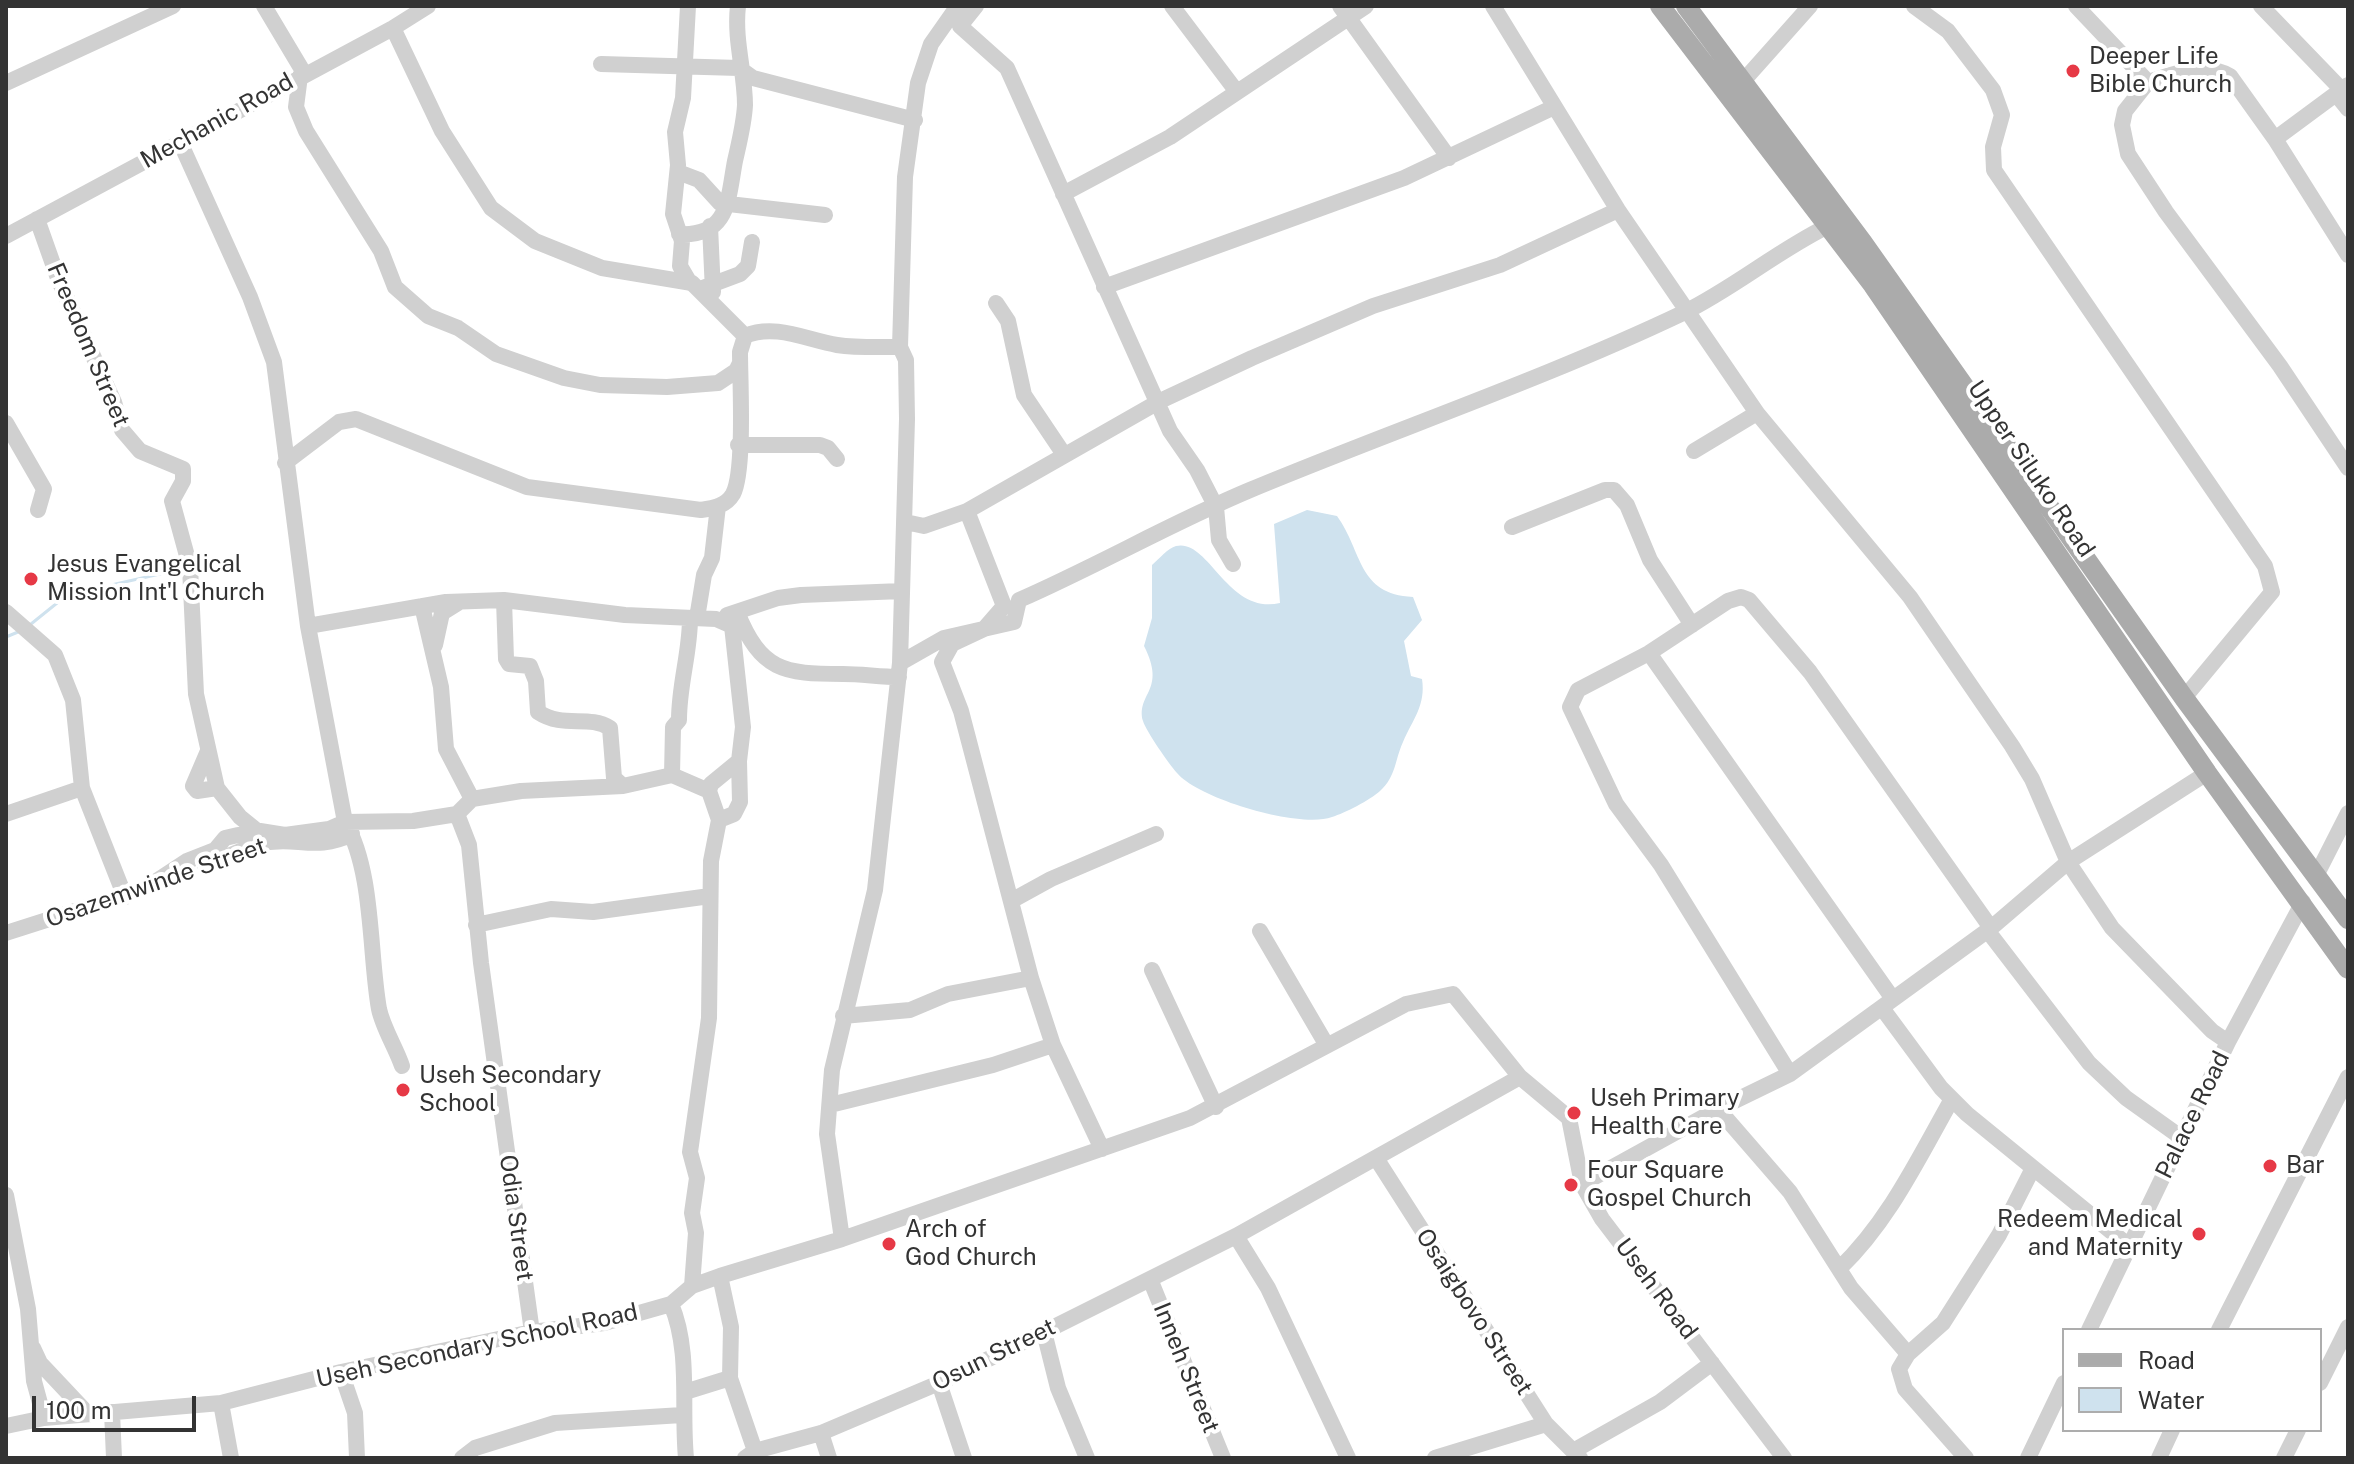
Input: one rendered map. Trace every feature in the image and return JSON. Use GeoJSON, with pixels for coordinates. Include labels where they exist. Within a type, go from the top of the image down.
{"type":"FeatureCollection","features":[{"type":"Feature","properties":{"kind":"main road","name":"Upper Siluko Road"},"geometry":{"type":"LineString","coordinates":[[1660,6],[1863,243],[2184,698],[2348,919]]}},
{"type":"Feature","properties":{"kind":"main road","name":"Upper Siluko Road"},"geometry":{"type":"LineString","coordinates":[[1686,6],[1735,90],[1828,226],[1914,344],[2207,773],[2303,902],[2348,969]]}},
{"type":"Feature","properties":{"kind":"street"},"geometry":{"type":"LineString","coordinates":[[6,83],[173,6]]}},
{"type":"Feature","properties":{"kind":"street"},"geometry":{"type":"LineString","coordinates":[[264,6],[302,74],[296,107],[306,131],[381,251],[395,287],[428,316],[458,328],[496,354],[564,378],[600,385],[667,387],[718,383],[736,371],[740,363]]}},
{"type":"Feature","properties":{"kind":"street","name":"Mechanic Road"},"geometry":{"type":"LineString","coordinates":[[6,236],[302,74],[393,28],[408,11],[428,6]]}},
{"type":"Feature","properties":{"kind":"street"},"geometry":{"type":"LineString","coordinates":[[688,6],[683,98],[675,132],[678,172],[673,214],[683,251],[680,266],[745,336]]}},
{"type":"Feature","properties":{"kind":"street"},"geometry":{"type":"LineString","coordinates":[[679,234],[690,235],[710,226],[729,205],[745,105],[739,68],[738,6]]}},
{"type":"Feature","properties":{"kind":"street"},"geometry":{"type":"LineString","coordinates":[[956,6],[960,26],[1007,68],[1179,448],[1197,470],[1216,507],[1219,540],[1233,564]]}},
{"type":"Feature","properties":{"kind":"street"},"geometry":{"type":"LineString","coordinates":[[842,1239],[827,1134],[843,1016],[875,890],[900,670],[906,360],[900,347],[905,177],[918,83],[931,44],[956,6]]}},
{"type":"Feature","properties":{"kind":"street"},"geometry":{"type":"LineString","coordinates":[[960,26],[976,6]]}},
{"type":"Feature","properties":{"kind":"street"},"geometry":{"type":"LineString","coordinates":[[1172,6],[1237,92]]}},
{"type":"Feature","properties":{"kind":"street"},"geometry":{"type":"LineString","coordinates":[[1063,194],[1170,137],[1237,92],[1344,12],[1366,6]]}},
{"type":"Feature","properties":{"kind":"street"},"geometry":{"type":"LineString","coordinates":[[1493,6],[1552,108],[1618,210],[1757,413],[1910,597],[2019,757],[2068,862],[2112,928],[2212,1031],[2228,1042]]}},
{"type":"Feature","properties":{"kind":"street"},"geometry":{"type":"LineString","coordinates":[[1735,90],[1810,6]]}},
{"type":"Feature","properties":{"kind":"street"},"geometry":{"type":"LineString","coordinates":[[1914,6],[1948,31],[1993,90],[2002,115],[1993,147],[1994,170],[2265,566],[2272,592],[2184,698]]}},
{"type":"Feature","properties":{"kind":"street"},"geometry":{"type":"LineString","coordinates":[[2076,6],[2148,82]]}},
{"type":"Feature","properties":{"kind":"street"},"geometry":{"type":"LineString","coordinates":[[2261,6],[2342,90],[2348,109]]}},
{"type":"Feature","properties":{"kind":"street"},"geometry":{"type":"LineString","coordinates":[[1344,12],[1449,158]]}},
{"type":"Feature","properties":{"kind":"street"},"geometry":{"type":"LineString","coordinates":[[393,28],[442,131],[491,208],[535,241],[602,268],[704,289],[740,274],[748,266],[752,242]]}},
{"type":"Feature","properties":{"kind":"street"},"geometry":{"type":"LineString","coordinates":[[601,64],[651,63],[683,68],[739,68],[753,78],[915,120]]}},
{"type":"Feature","properties":{"kind":"street"},"geometry":{"type":"LineString","coordinates":[[2348,255],[2275,139],[2230,76],[2220,70],[2200,68],[2148,82],[2125,111],[2122,125],[2128,154],[2203,264],[2280,366],[2348,468]]}},
{"type":"Feature","properties":{"kind":"street"},"geometry":{"type":"LineString","coordinates":[[2275,139],[2342,90]]}},
{"type":"Feature","properties":{"kind":"street"},"geometry":{"type":"LineString","coordinates":[[1104,287],[1404,178],[1552,108]]}},
{"type":"Feature","properties":{"kind":"street"},"geometry":{"type":"LineString","coordinates":[[180,142],[250,297],[274,362],[308,626],[369,912],[379,1011],[402,1066]]}},
{"type":"Feature","properties":{"kind":"street"},"geometry":{"type":"LineString","coordinates":[[678,172],[699,180],[713,199],[729,205],[825,215]]}},
{"type":"Feature","properties":{"kind":"street"},"geometry":{"type":"LineString","coordinates":[[904,534],[967,511],[1063,453],[1160,401],[1373,306],[1500,265],[1618,210]]}},
{"type":"Feature","properties":{"kind":"street","name":"Freedom Street"},"geometry":{"type":"LineString","coordinates":[[37,219],[59,281],[114,402],[122,430],[140,451],[183,469],[183,481],[172,501],[190,567],[196,694],[208,751],[217,788],[240,817],[263,836]]}},
{"type":"Feature","properties":{"kind":"street"},"geometry":{"type":"LineString","coordinates":[[704,289],[710,226]]}},
{"type":"Feature","properties":{"kind":"street"},"geometry":{"type":"LineString","coordinates":[[737,612],[750,644],[764,659],[787,672],[900,670],[944,638],[1014,622],[1019,600],[1216,507],[1482,396],[1578,362],[1687,311],[1727,289],[1783,248],[1828,226]]}},
{"type":"Feature","properties":{"kind":"street"},"geometry":{"type":"LineString","coordinates":[[996,303],[1008,321],[1024,395],[1063,453]]}},
{"type":"Feature","properties":{"kind":"street"},"geometry":{"type":"LineString","coordinates":[[285,463],[339,422],[356,419],[527,487],[701,510],[726,502],[737,482],[741,342],[745,336],[754,332],[798,334],[833,344],[900,347]]}},
{"type":"Feature","properties":{"kind":"street"},"geometry":{"type":"LineString","coordinates":[[1694,451],[1757,413]]}},
{"type":"Feature","properties":{"kind":"street"},"geometry":{"type":"LineString","coordinates":[[6,423],[44,489],[38,510]]}},
{"type":"Feature","properties":{"kind":"street"},"geometry":{"type":"LineString","coordinates":[[738,445],[820,445],[837,459]]}},
{"type":"Feature","properties":{"kind":"street"},"geometry":{"type":"LineString","coordinates":[[1512,527],[1605,490],[1614,490],[1627,505],[1650,560],[1692,625]]}},
{"type":"Feature","properties":{"kind":"street"},"geometry":{"type":"LineString","coordinates":[[672,775],[673,727],[679,720],[679,689],[704,575],[712,558],[718,506]]}},
{"type":"Feature","properties":{"kind":"street"},"geometry":{"type":"LineString","coordinates":[[967,511],[1004,606],[984,629],[952,644],[942,662],[943,671],[961,711],[1031,978],[1053,1045],[1102,1149]]}},
{"type":"Feature","properties":{"kind":"street"},"geometry":{"type":"LineString","coordinates":[[716,619],[801,595],[902,591]]}},
{"type":"Feature","properties":{"kind":"street"},"geometry":{"type":"LineString","coordinates":[[1790,1074],[1661,865],[1616,804],[1570,707],[1578,690],[1649,653],[1741,597],[1760,609],[1810,672],[1989,929],[2089,1063],[2126,1098],[2182,1138]]}},
{"type":"Feature","properties":{"kind":"street"},"geometry":{"type":"LineString","coordinates":[[308,626],[458,601],[504,600],[625,615],[716,619],[732,626],[743,727],[739,761],[740,802],[734,814],[719,820]]}},
{"type":"Feature","properties":{"kind":"street"},"geometry":{"type":"LineString","coordinates":[[504,600],[506,659],[509,664],[530,666],[536,681],[538,712],[558,722],[594,722],[610,728],[614,778],[623,786]]}},
{"type":"Feature","properties":{"kind":"street"},"geometry":{"type":"LineString","coordinates":[[433,657],[439,619],[458,601]]}},
{"type":"Feature","properties":{"kind":"street"},"geometry":{"type":"LineString","coordinates":[[422,606],[443,702],[446,749],[472,799]]}},
{"type":"Feature","properties":{"kind":"street"},"geometry":{"type":"LineString","coordinates":[[6,612],[55,655],[73,700],[82,788],[125,897]]}},
{"type":"Feature","properties":{"kind":"street"},"geometry":{"type":"LineString","coordinates":[[1649,653],[1952,1099],[2032,1170],[2129,1246]]}},
{"type":"Feature","properties":{"kind":"street"},"geometry":{"type":"LineString","coordinates":[[692,1286],[696,1233],[692,1213],[697,1178],[690,1152],[709,1018],[711,861],[719,820],[709,791],[711,784],[739,761]]}},
{"type":"Feature","properties":{"kind":"street"},"geometry":{"type":"LineString","coordinates":[[1582,1184],[1718,1109],[1790,1074],[1989,929],[2068,862],[2207,773]]}},
{"type":"Feature","properties":{"kind":"street"},"geometry":{"type":"LineString","coordinates":[[457,814],[472,799],[521,791],[623,786],[672,775],[709,791]]}},
{"type":"Feature","properties":{"kind":"street"},"geometry":{"type":"LineString","coordinates":[[6,814],[82,788]]}},
{"type":"Feature","properties":{"kind":"street"},"geometry":{"type":"LineString","coordinates":[[2317,874],[2348,813]]}},
{"type":"Feature","properties":{"kind":"street","name":"Osazemwinde Street"},"geometry":{"type":"LineString","coordinates":[[6,933],[125,897],[263,836],[336,842],[349,828],[457,814]]}},
{"type":"Feature","properties":{"kind":"street","name":"Odia Street"},"geometry":{"type":"LineString","coordinates":[[457,814],[469,845],[499,1104],[532,1332]]}},
{"type":"Feature","properties":{"kind":"street"},"geometry":{"type":"LineString","coordinates":[[1011,901],[1051,879],[1156,834]]}},
{"type":"Feature","properties":{"kind":"street"},"geometry":{"type":"LineString","coordinates":[[476,925],[551,909],[593,912],[710,896]]}},
{"type":"Feature","properties":{"kind":"street","name":"Palace Road"},"geometry":{"type":"LineString","coordinates":[[2090,1328],[2228,1042],[2303,902]]}},
{"type":"Feature","properties":{"kind":"street"},"geometry":{"type":"LineString","coordinates":[[479,945],[483,936],[510,917]]}},
{"type":"Feature","properties":{"kind":"street"},"geometry":{"type":"LineString","coordinates":[[1260,931],[1326,1044]]}},
{"type":"Feature","properties":{"kind":"street"},"geometry":{"type":"LineString","coordinates":[[1152,970],[1216,1107]]}},
{"type":"Feature","properties":{"kind":"street"},"geometry":{"type":"LineString","coordinates":[[843,1016],[910,1010],[948,994],[1031,978]]}},
{"type":"Feature","properties":{"kind":"street","name":"Useh Secondary School Road"},"geometry":{"type":"LineString","coordinates":[[6,1426],[44,1418],[221,1403],[341,1372],[532,1332],[604,1323],[671,1304],[692,1286],[842,1239],[1216,1107],[1326,1044],[1406,1004],[1453,994],[1520,1077]]}},
{"type":"Feature","properties":{"kind":"street"},"geometry":{"type":"LineString","coordinates":[[830,1105],[993,1065],[1053,1045]]}},
{"type":"Feature","properties":{"kind":"street","name":"Osun Street"},"geometry":{"type":"LineString","coordinates":[[750,1455],[821,1433],[939,1383],[1044,1332],[1236,1236],[1520,1077]]}},
{"type":"Feature","properties":{"kind":"street","name":"Useh Road"},"geometry":{"type":"LineString","coordinates":[[1520,1077],[1569,1118],[1582,1184],[1602,1219],[1784,1458]]}},
{"type":"Feature","properties":{"kind":"street"},"geometry":{"type":"LineString","coordinates":[[2220,1328],[2348,1077]]}},
{"type":"Feature","properties":{"kind":"street"},"geometry":{"type":"LineString","coordinates":[[1839,1269],[1866,1243],[1887,1214],[1952,1099]]}},
{"type":"Feature","properties":{"kind":"street"},"geometry":{"type":"LineString","coordinates":[[1718,1109],[1790,1192],[1839,1269],[1908,1354]]}},
{"type":"Feature","properties":{"kind":"street","name":"Osaigbovo Street"},"geometry":{"type":"LineString","coordinates":[[1376,1158],[1546,1424],[1578,1454]]}},
{"type":"Feature","properties":{"kind":"street"},"geometry":{"type":"LineString","coordinates":[[1966,1458],[1905,1389],[1899,1369],[1908,1354],[1943,1323],[1999,1235],[2032,1170]]}},
{"type":"Feature","properties":{"kind":"street"},"geometry":{"type":"LineString","coordinates":[[6,1195],[28,1309],[34,1381],[44,1418]]}},
{"type":"Feature","properties":{"kind":"street"},"geometry":{"type":"LineString","coordinates":[[1236,1236],[1268,1288],[1348,1458]]}},
{"type":"Feature","properties":{"kind":"street"},"geometry":{"type":"LineString","coordinates":[[720,1276],[731,1327],[730,1378],[750,1455]]}},
{"type":"Feature","properties":{"kind":"street","name":"Inneh Street"},"geometry":{"type":"LineString","coordinates":[[1150,1279],[1223,1458]]}},
{"type":"Feature","properties":{"kind":"street"},"geometry":{"type":"LineString","coordinates":[[671,1304],[679,1323],[685,1392],[682,1415],[686,1458]]}},
{"type":"Feature","properties":{"kind":"street"},"geometry":{"type":"LineString","coordinates":[[2322,1379],[2348,1327]]}},
{"type":"Feature","properties":{"kind":"street"},"geometry":{"type":"LineString","coordinates":[[1044,1332],[1058,1388],[1087,1458]]}},
{"type":"Feature","properties":{"kind":"street"},"geometry":{"type":"LineString","coordinates":[[30,1344],[40,1363],[88,1414]]}},
{"type":"Feature","properties":{"kind":"street"},"geometry":{"type":"LineString","coordinates":[[1578,1454],[1660,1402],[1712,1363]]}},
{"type":"Feature","properties":{"kind":"street"},"geometry":{"type":"LineString","coordinates":[[341,1372],[355,1413],[357,1458]]}},
{"type":"Feature","properties":{"kind":"street"},"geometry":{"type":"LineString","coordinates":[[685,1392],[730,1378]]}},
{"type":"Feature","properties":{"kind":"street"},"geometry":{"type":"LineString","coordinates":[[939,1383],[964,1458]]}},
{"type":"Feature","properties":{"kind":"street"},"geometry":{"type":"LineString","coordinates":[[2028,1458],[2062,1387]]}},
{"type":"Feature","properties":{"kind":"street"},"geometry":{"type":"LineString","coordinates":[[221,1403],[231,1458]]}},
{"type":"Feature","properties":{"kind":"street"},"geometry":{"type":"LineString","coordinates":[[112,1412],[114,1458]]}},
{"type":"Feature","properties":{"kind":"street"},"geometry":{"type":"LineString","coordinates":[[462,1458],[475,1448],[555,1423],[682,1415]]}},
{"type":"Feature","properties":{"kind":"street"},"geometry":{"type":"LineString","coordinates":[[1435,1458],[1546,1424]]}},
{"type":"Feature","properties":{"kind":"street"},"geometry":{"type":"LineString","coordinates":[[2159,1458],[2171,1432]]}},
{"type":"Feature","properties":{"kind":"street"},"geometry":{"type":"LineString","coordinates":[[2284,1458],[2297,1432]]}},
{"type":"Feature","properties":{"kind":"street"},"geometry":{"type":"LineString","coordinates":[[821,1433],[829,1458]]}},
{"type":"Feature","properties":{"kind":"water"},"geometry":{"type":"Polygon","coordinates":[[[1307,510],[1337,516],[1371,580],[1395,594],[1413,597],[1422,620],[1404,641],[1411,676],[1422,679],[1422,697],[1389,780],[1380,791],[1357,806],[1317,820],[1251,809],[1227,802],[1189,783],[1177,773],[1158,747],[1145,726],[1142,712],[1153,673],[1144,646],[1152,618],[1152,565],[1173,547],[1188,547],[1199,553],[1246,598],[1262,604],[1280,603],[1274,524],[1307,510]]]}},
{"type":"Feature","properties":{"kind":"waterway"},"geometry":{"type":"LineString","coordinates":[[31,624],[67,595],[182,569]]}},
{"type":"Feature","properties":{"kind":"waterway"},"geometry":{"type":"LineString","coordinates":[[6,637],[18,632]]}},
{"type":"Feature","properties":{"kind":"place","name":"Deeper Life Bible Church"},"geometry":{"type":"Point","coordinates":[2073,71]}},
{"type":"Feature","properties":{"kind":"place","name":"Jesus Evangelical Mission Int'l Church"},"geometry":{"type":"Point","coordinates":[31,579]}},
{"type":"Feature","properties":{"kind":"place","name":"Useh Secondary School"},"geometry":{"type":"Point","coordinates":[403,1090]}},
{"type":"Feature","properties":{"kind":"place","name":"Useh Primary Health Care"},"geometry":{"type":"Point","coordinates":[1574,1113]}},
{"type":"Feature","properties":{"kind":"place","name":"Bar"},"geometry":{"type":"Point","coordinates":[2270,1166]}},
{"type":"Feature","properties":{"kind":"place","name":"Four Square Gospel Church"},"geometry":{"type":"Point","coordinates":[1571,1185]}},
{"type":"Feature","properties":{"kind":"place","name":"Redeem Medical and Maternity"},"geometry":{"type":"Point","coordinates":[2199,1234]}},
{"type":"Feature","properties":{"kind":"place","name":"Arch of God Church"},"geometry":{"type":"Point","coordinates":[889,1244]}}]}
